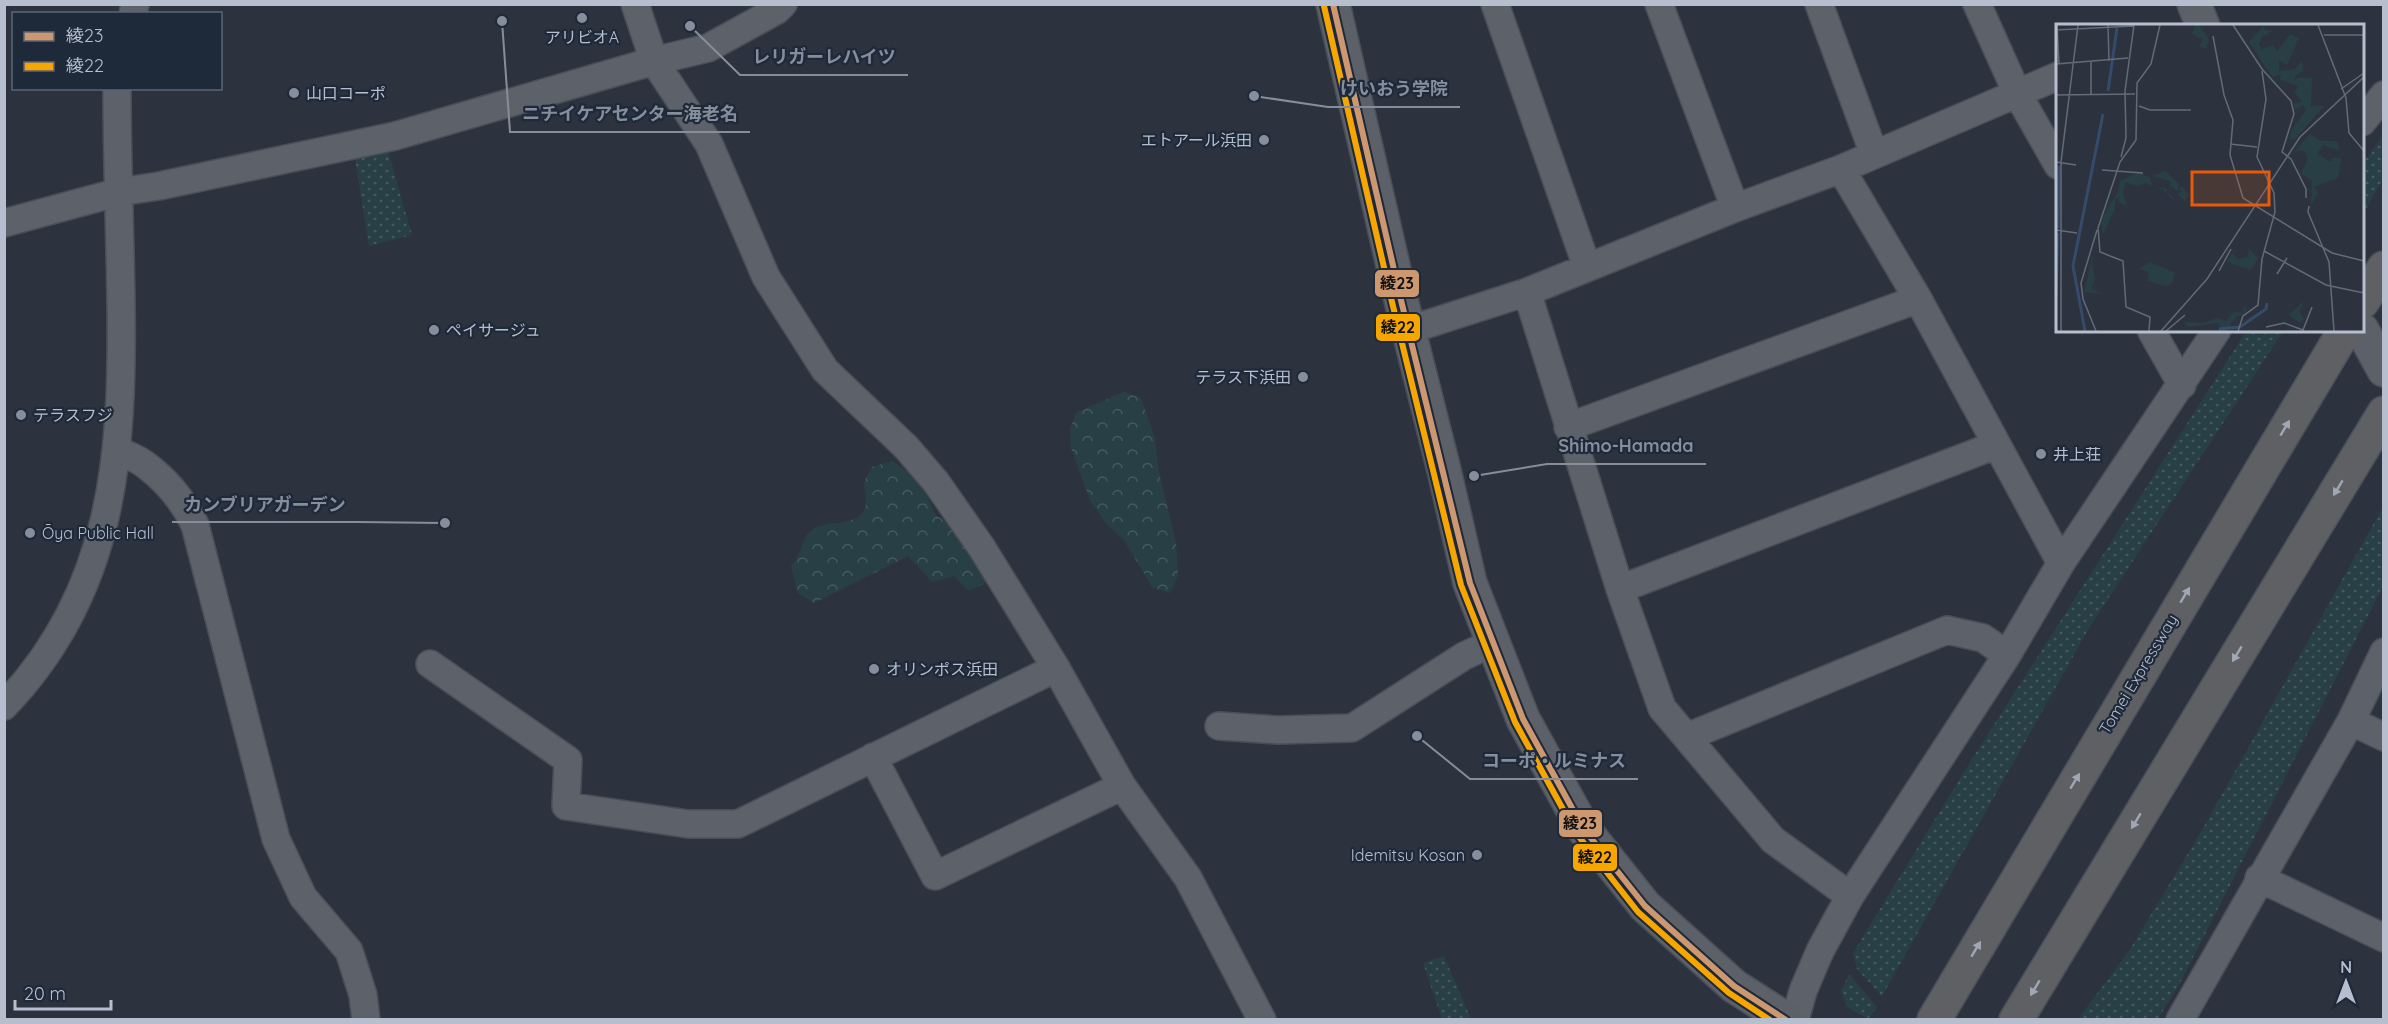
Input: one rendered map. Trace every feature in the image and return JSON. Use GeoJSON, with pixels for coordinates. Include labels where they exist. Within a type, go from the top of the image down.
{"type":"FeatureCollection","features":[{"type":"Feature","properties":{"kind":"highway"},"geometry":{"type":"LineString","coordinates":[[2364,299],[2384,268]]}},
{"type":"Feature","properties":{"kind":"highway","name":"Tomei Expressway"},"geometry":{"type":"LineString","coordinates":[[1940,1009],[2344,332]]}},
{"type":"Feature","properties":{"kind":"highway"},"geometry":{"type":"LineString","coordinates":[[2016,1020],[2376,425]]}},
{"type":"Feature","properties":{"kind":"street"},"geometry":{"type":"LineString","coordinates":[[635,4],[654,61],[709,144],[766,277],[825,370],[906,447],[936,482],[982,548],[1056,668],[1122,786],[1188,878],[1262,1020]]}},
{"type":"Feature","properties":{"kind":"street"},"geometry":{"type":"LineString","coordinates":[[4,223],[119,192],[159,186],[395,136],[654,61],[708,48],[777,10],[783,4]]}},
{"type":"Feature","properties":{"kind":"street"},"geometry":{"type":"LineString","coordinates":[[1333,4],[1470,583],[1523,719],[1583,828],[1645,906],[1734,986],[1787,1020]]}},
{"type":"Feature","properties":{"kind":"street"},"geometry":{"type":"LineString","coordinates":[[1495,4],[1587,267]]}},
{"type":"Feature","properties":{"kind":"street"},"geometry":{"type":"LineString","coordinates":[[1659,4],[1735,208]]}},
{"type":"Feature","properties":{"kind":"street"},"geometry":{"type":"LineString","coordinates":[[1819,4],[1874,154]]}},
{"type":"Feature","properties":{"kind":"street"},"geometry":{"type":"LineString","coordinates":[[1977,4],[2017,93],[2056,161]]}},
{"type":"Feature","properties":{"kind":"street"},"geometry":{"type":"LineString","coordinates":[[1409,330],[1527,292],[1735,208],[1841,169],[2056,77]]}},
{"type":"Feature","properties":{"kind":"street"},"geometry":{"type":"LineString","coordinates":[[4,706],[25,685],[55,644],[87,579],[99,542],[117,450],[122,374],[117,90]]}},
{"type":"Feature","properties":{"kind":"street"},"geometry":{"type":"LineString","coordinates":[[2364,120],[2384,96]]}},
{"type":"Feature","properties":{"kind":"street"},"geometry":{"type":"LineString","coordinates":[[1841,169],[1918,299],[2061,563]]}},
{"type":"Feature","properties":{"kind":"street"},"geometry":{"type":"LineString","coordinates":[[1527,292],[1620,589],[1662,708],[1773,840],[1850,896]]}},
{"type":"Feature","properties":{"kind":"street"},"geometry":{"type":"LineString","coordinates":[[1568,427],[1918,299]]}},
{"type":"Feature","properties":{"kind":"street"},"geometry":{"type":"LineString","coordinates":[[2152,332],[2182,385]]}},
{"type":"Feature","properties":{"kind":"street"},"geometry":{"type":"LineString","coordinates":[[1795,1020],[1803,991],[1820,951],[1850,896],[2007,655],[2061,563],[2216,332]]}},
{"type":"Feature","properties":{"kind":"street"},"geometry":{"type":"LineString","coordinates":[[2363,332],[2384,370]]}},
{"type":"Feature","properties":{"kind":"street"},"geometry":{"type":"LineString","coordinates":[[1620,589],[1996,444]]}},
{"type":"Feature","properties":{"kind":"street"},"geometry":{"type":"LineString","coordinates":[[117,450],[145,464],[168,485],[186,507],[195,525],[276,839],[303,897],[349,951],[363,995],[366,1020]]}},
{"type":"Feature","properties":{"kind":"street"},"geometry":{"type":"LineString","coordinates":[[1687,737],[1947,630],[1983,638],[2007,655]]}},
{"type":"Feature","properties":{"kind":"street"},"geometry":{"type":"LineString","coordinates":[[1219,726],[1278,730],[1352,728],[1464,656],[1492,644]]}},
{"type":"Feature","properties":{"kind":"street"},"geometry":{"type":"LineString","coordinates":[[2180,1020],[2259,878],[2351,721],[2384,652]]}},
{"type":"Feature","properties":{"kind":"street"},"geometry":{"type":"LineString","coordinates":[[430,664],[568,760],[566,807],[688,825],[738,825],[1056,668]]}},
{"type":"Feature","properties":{"kind":"street"},"geometry":{"type":"LineString","coordinates":[[2351,721],[2384,737]]}},
{"type":"Feature","properties":{"kind":"street"},"geometry":{"type":"LineString","coordinates":[[873,757],[935,876],[1122,786]]}},
{"type":"Feature","properties":{"kind":"street"},"geometry":{"type":"LineString","coordinates":[[2259,878],[2384,938]]}},
{"type":"Feature","properties":{"kind":"green space"},"geometry":{"type":"Polygon","coordinates":[[[2383,135],[2383,179],[2364,212],[2364,162],[2383,135]]]}},
{"type":"Feature","properties":{"kind":"green space"},"geometry":{"type":"Polygon","coordinates":[[[386,144],[412,235],[369,246],[354,152],[386,144]]]}},
{"type":"Feature","properties":{"kind":"green space"},"geometry":{"type":"Polygon","coordinates":[[[2246,332],[2283,332],[2089,628],[1882,996],[1857,969],[1853,953],[1974,756],[2246,332]]]}},
{"type":"Feature","properties":{"kind":"green space"},"geometry":{"type":"Polygon","coordinates":[[[1124,392],[1141,398],[1155,438],[1158,468],[1176,543],[1178,576],[1170,593],[1152,587],[1124,540],[1107,525],[1090,500],[1071,448],[1070,428],[1077,412],[1124,392]]]}},
{"type":"Feature","properties":{"kind":"green space"},"geometry":{"type":"Polygon","coordinates":[[[892,461],[914,476],[925,491],[935,514],[948,524],[963,546],[988,567],[991,580],[969,591],[954,576],[932,582],[908,556],[814,603],[798,593],[791,566],[798,557],[807,536],[815,528],[853,519],[863,512],[866,502],[864,484],[872,467],[892,461]]]}},
{"type":"Feature","properties":{"kind":"green space"},"geometry":{"type":"Polygon","coordinates":[[[2383,507],[2383,586],[2181,981],[2158,1019],[2078,1019],[2129,951],[2201,832],[2383,507]]]}},
{"type":"Feature","properties":{"kind":"green space"},"geometry":{"type":"Polygon","coordinates":[[[1444,956],[1471,1019],[1442,1019],[1423,963],[1444,956]]]}},
{"type":"Feature","properties":{"kind":"green space"},"geometry":{"type":"Polygon","coordinates":[[[1849,974],[1877,1007],[1868,1019],[1847,1007],[1841,991],[1849,974]]]}},
{"type":"Feature","properties":{"kind":"transit line","name":"綾23"},"geometry":{"type":"LineString","coordinates":[[1333,4],[1400,296],[1470,583],[1523,719],[1583,828],[1645,906],[1734,986],[1786,1020]]}},
{"type":"Feature","properties":{"kind":"transit line","name":"綾22"},"geometry":{"type":"LineString","coordinates":[[1324,6],[1391,298],[1461,585],[1515,722],[1576,833],[1638,912],[1729,993],[1770,1020]]}},
{"type":"Feature","properties":{"kind":"place","name":"アリビオA"},"geometry":{"type":"Point","coordinates":[582,18]}},
{"type":"Feature","properties":{"kind":"place","name":"ニチイケアセンター海老名"},"geometry":{"type":"Point","coordinates":[502,21]}},
{"type":"Feature","properties":{"kind":"place","name":"レリガーレハイツ"},"geometry":{"type":"Point","coordinates":[690,26]}},
{"type":"Feature","properties":{"kind":"place","name":"山口コーポ"},"geometry":{"type":"Point","coordinates":[294,93]}},
{"type":"Feature","properties":{"kind":"place","name":"けいおう学院"},"geometry":{"type":"Point","coordinates":[1254,96]}},
{"type":"Feature","properties":{"kind":"place","name":"エトアール浜田"},"geometry":{"type":"Point","coordinates":[1264,140]}},
{"type":"Feature","properties":{"kind":"place","name":"ペイサージュ"},"geometry":{"type":"Point","coordinates":[434,330]}},
{"type":"Feature","properties":{"kind":"place","name":"テラス下浜田"},"geometry":{"type":"Point","coordinates":[1303,377]}},
{"type":"Feature","properties":{"kind":"place","name":"テラスフジ"},"geometry":{"type":"Point","coordinates":[21,415]}},
{"type":"Feature","properties":{"kind":"place","name":"井上荘"},"geometry":{"type":"Point","coordinates":[2041,454]}},
{"type":"Feature","properties":{"kind":"place","name":"Shimo-Hamada"},"geometry":{"type":"Point","coordinates":[1474,476]}},
{"type":"Feature","properties":{"kind":"place","name":"カンブリアガーデン"},"geometry":{"type":"Point","coordinates":[445,523]}},
{"type":"Feature","properties":{"kind":"place","name":"Ōya Public Hall"},"geometry":{"type":"Point","coordinates":[30,533]}},
{"type":"Feature","properties":{"kind":"place","name":"オリンポス浜田"},"geometry":{"type":"Point","coordinates":[874,669]}},
{"type":"Feature","properties":{"kind":"place","name":"コーポ・ルミナス"},"geometry":{"type":"Point","coordinates":[1417,736]}},
{"type":"Feature","properties":{"kind":"place","name":"Idemitsu Kosan"},"geometry":{"type":"Point","coordinates":[1477,855]}}]}
